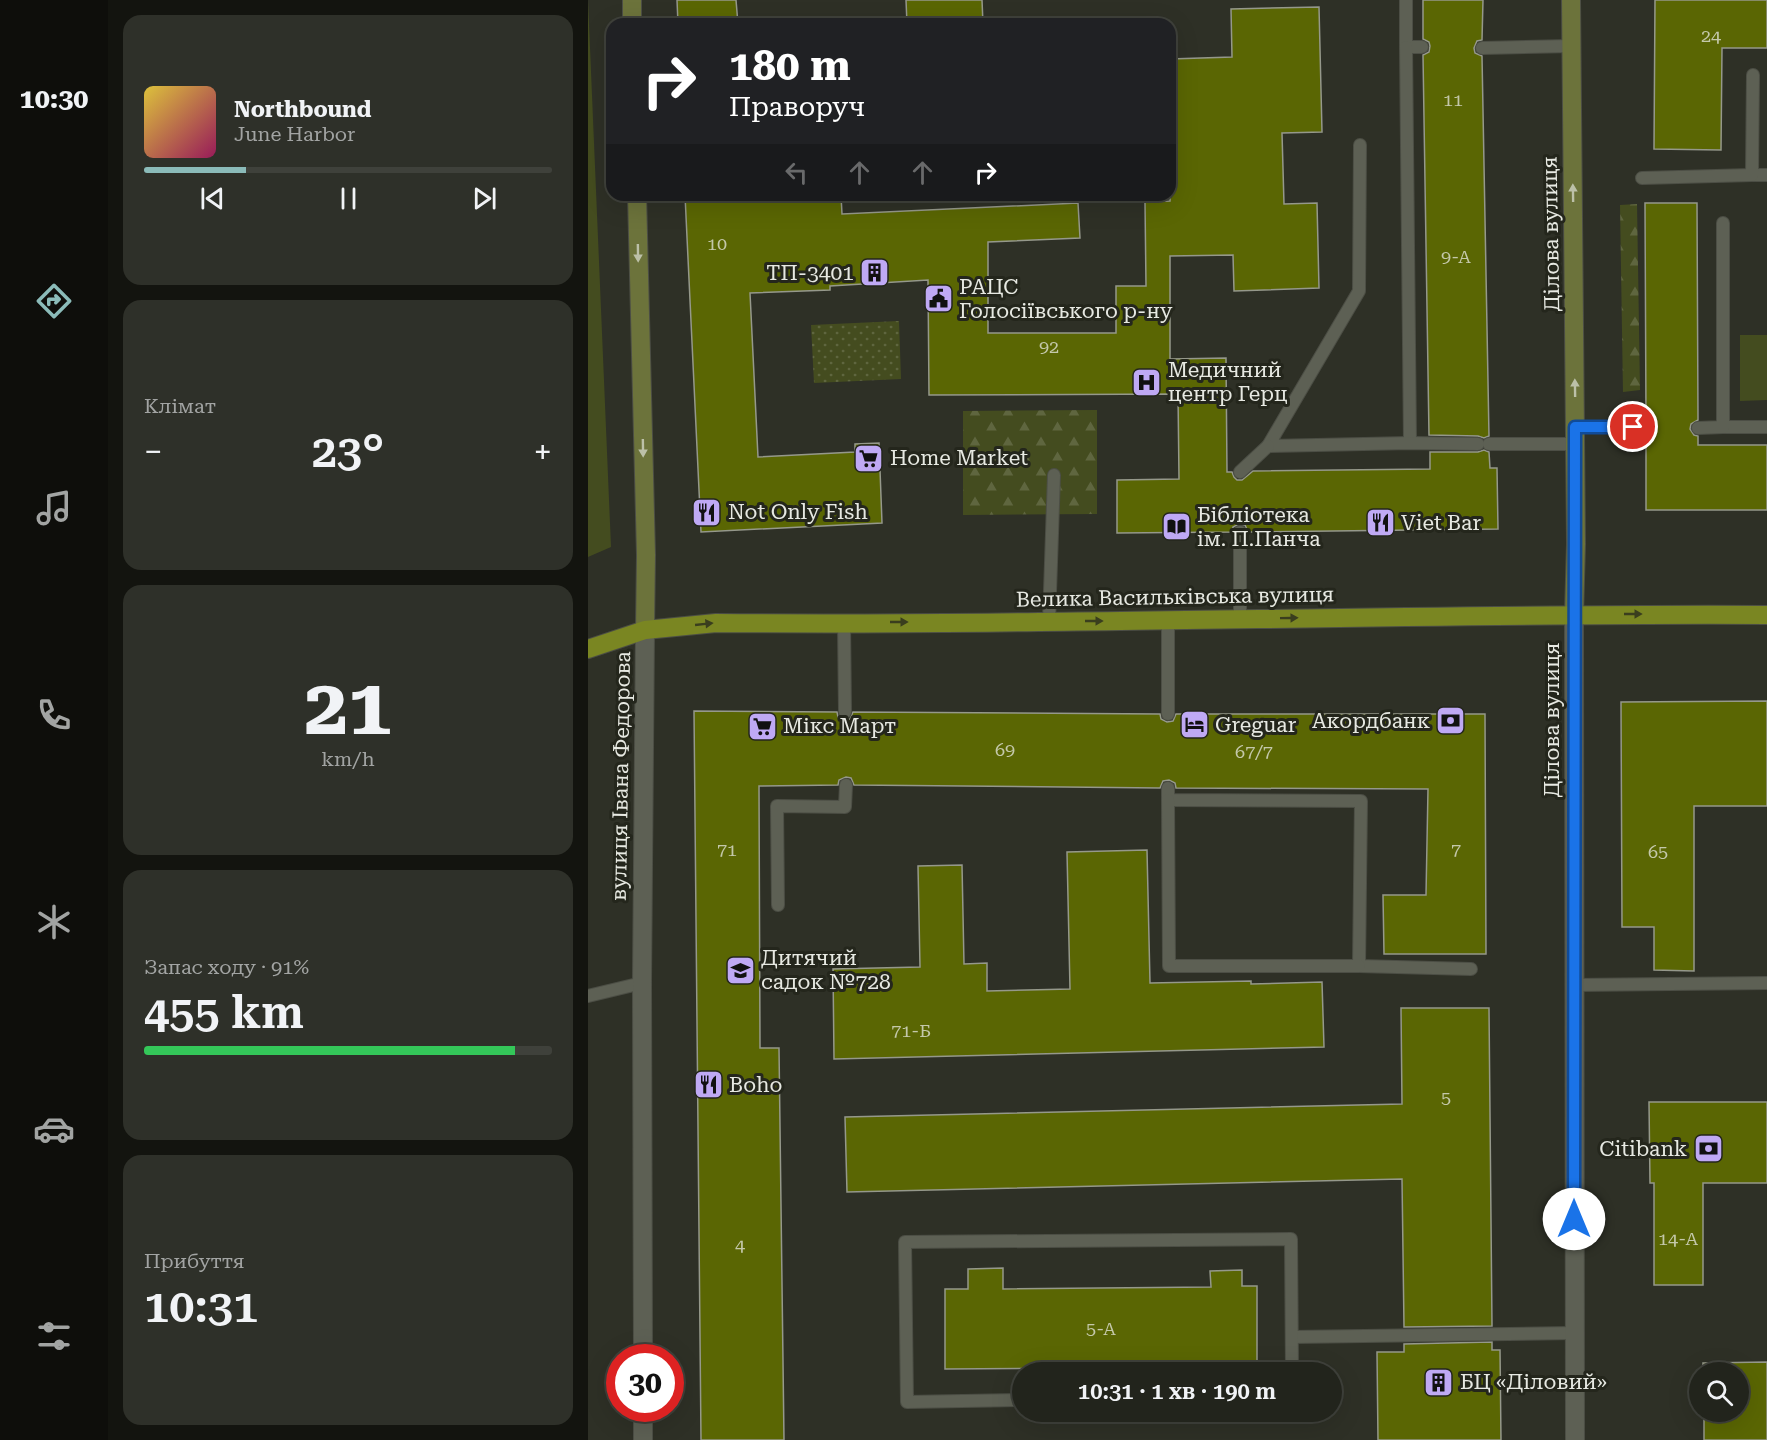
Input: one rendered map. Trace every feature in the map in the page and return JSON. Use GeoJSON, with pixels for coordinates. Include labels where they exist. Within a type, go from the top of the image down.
{"type":"FeatureCollection","features":[{"type":"Feature","properties":{"kind":"main road","name":"Велика Васильківська вулиця"},"geometry":{"type":"LineString","coordinates":[[588,649],[645,630],[716,623],[1574,614],[1767,615]]}},
{"type":"Feature","properties":{"kind":"street"},"geometry":{"type":"LineString","coordinates":[[632,0],[632,18]]}},
{"type":"Feature","properties":{"kind":"street","name":"Ділова вулиця"},"geometry":{"type":"LineString","coordinates":[[1571,0],[1576,544],[1574,614],[1575,1440]]}},
{"type":"Feature","properties":{"kind":"street","name":"вулиця Івана Федорова"},"geometry":{"type":"LineString","coordinates":[[637,201],[646,555],[642,983],[643,1344]]}},
{"type":"Feature","properties":{"kind":"street"},"geometry":{"type":"LineString","coordinates":[[643,1422],[643,1440]]}},
{"type":"Feature","properties":{"kind":"lane"},"geometry":{"type":"LineString","coordinates":[[1406,0],[1410,443]]}},
{"type":"Feature","properties":{"kind":"lane"},"geometry":{"type":"LineString","coordinates":[[1482,48],[1571,46]]}},
{"type":"Feature","properties":{"kind":"lane"},"geometry":{"type":"LineString","coordinates":[[1406,47],[1422,47]]}},
{"type":"Feature","properties":{"kind":"lane"},"geometry":{"type":"LineString","coordinates":[[1752,175],[1753,75]]}},
{"type":"Feature","properties":{"kind":"lane"},"geometry":{"type":"LineString","coordinates":[[1240,472],[1268,446],[1359,291],[1360,145]]}},
{"type":"Feature","properties":{"kind":"lane"},"geometry":{"type":"LineString","coordinates":[[1642,178],[1767,175]]}},
{"type":"Feature","properties":{"kind":"lane"},"geometry":{"type":"LineString","coordinates":[[1723,223],[1723,427]]}},
{"type":"Feature","properties":{"kind":"lane"},"geometry":{"type":"LineString","coordinates":[[1268,446],[1483,444],[1646,427]]}},
{"type":"Feature","properties":{"kind":"lane"},"geometry":{"type":"LineString","coordinates":[[1698,428],[1767,427]]}},
{"type":"Feature","properties":{"kind":"lane"},"geometry":{"type":"LineString","coordinates":[[1049,621],[1054,475]]}},
{"type":"Feature","properties":{"kind":"lane"},"geometry":{"type":"LineString","coordinates":[[1239,532],[1240,619]]}},
{"type":"Feature","properties":{"kind":"lane"},"geometry":{"type":"LineString","coordinates":[[1168,620],[1168,714]]}},
{"type":"Feature","properties":{"kind":"lane"},"geometry":{"type":"LineString","coordinates":[[843,623],[844,712]]}},
{"type":"Feature","properties":{"kind":"lane"},"geometry":{"type":"LineString","coordinates":[[778,905],[777,806],[844,807],[846,785]]}},
{"type":"Feature","properties":{"kind":"lane"},"geometry":{"type":"LineString","coordinates":[[1359,966],[1361,801],[1168,794],[1169,966],[1359,966],[1471,969]]}},
{"type":"Feature","properties":{"kind":"lane"},"geometry":{"type":"LineString","coordinates":[[588,996],[642,983]]}},
{"type":"Feature","properties":{"kind":"lane"},"geometry":{"type":"LineString","coordinates":[[1574,985],[1767,984]]}},
{"type":"Feature","properties":{"kind":"lane"},"geometry":{"type":"LineString","coordinates":[[1012,1400],[907,1402],[905,1242],[1291,1239],[1292,1362]]}},
{"type":"Feature","properties":{"kind":"lane"},"geometry":{"type":"LineString","coordinates":[[1292,1337],[1574,1333]]}},
{"type":"Feature","properties":{"kind":"green space"},"geometry":{"type":"Polygon","coordinates":[[[588,0],[611,547],[588,557],[588,0]]]}},
{"type":"Feature","properties":{"kind":"green space"},"geometry":{"type":"Polygon","coordinates":[[[1637,204],[1640,390],[1623,392],[1620,205],[1637,204]]]}},
{"type":"Feature","properties":{"kind":"green space"},"geometry":{"type":"Polygon","coordinates":[[[899,321],[901,379],[814,383],[811,325],[899,321]]]}},
{"type":"Feature","properties":{"kind":"green space"},"geometry":{"type":"Polygon","coordinates":[[[1740,335],[1767,335],[1767,400],[1740,401],[1740,335]]]}},
{"type":"Feature","properties":{"kind":"green space"},"geometry":{"type":"Polygon","coordinates":[[[1097,410],[1097,514],[963,515],[963,411],[1097,410]]]}},
{"type":"Feature","properties":{"kind":"building"},"geometry":{"type":"Polygon","coordinates":[[[677,0],[736,0],[738,18],[678,18],[677,0]]]}},
{"type":"Feature","properties":{"kind":"building"},"geometry":{"type":"Polygon","coordinates":[[[906,0],[982,0],[983,18],[907,18],[906,0]]]}},
{"type":"Feature","properties":{"kind":"building"},"geometry":{"type":"Polygon","coordinates":[[[1423,0],[1483,0],[1482,40],[1477,41],[1474,48],[1475,53],[1482,56],[1489,436],[1484,438],[1429,435],[1423,55],[1429,52],[1430,46],[1429,42],[1423,39],[1423,0]]]}},
{"type":"Feature","properties":{"kind":"building"},"geometry":{"type":"Polygon","coordinates":[[[1655,0],[1767,0],[1767,48],[1722,48],[1721,150],[1654,149],[1655,0]]]}},
{"type":"Feature","properties":{"kind":"building"},"geometry":{"type":"Polygon","coordinates":[[[1319,7],[1322,132],[1282,133],[1284,204],[1317,203],[1319,288],[1234,291],[1233,255],[1170,256],[1170,359],[1226,358],[1227,472],[1232,472],[1237,480],[1242,480],[1253,471],[1430,469],[1430,452],[1484,450],[1489,452],[1490,468],[1497,468],[1498,529],[1248,532],[1245,525],[1239,524],[1233,527],[1232,532],[1117,533],[1117,480],[1179,479],[1178,394],[929,395],[928,280],[830,286],[830,290],[750,293],[758,457],[855,452],[855,444],[879,443],[882,523],[701,532],[685,201],[841,201],[842,214],[1078,203],[1080,238],[988,242],[988,333],[1116,333],[1116,286],[1146,286],[1145,202],[1176,201],[1176,59],[1232,57],[1231,9],[1319,7]]]}},
{"type":"Feature","properties":{"kind":"building"},"geometry":{"type":"Polygon","coordinates":[[[1645,203],[1697,203],[1698,420],[1691,424],[1690,429],[1694,435],[1698,436],[1698,445],[1767,445],[1767,510],[1646,510],[1646,435],[1653,432],[1654,426],[1651,420],[1646,419],[1645,203]]]}},
{"type":"Feature","properties":{"kind":"building"},"geometry":{"type":"Polygon","coordinates":[[[1767,701],[1767,806],[1694,806],[1694,971],[1654,970],[1654,927],[1622,927],[1621,702],[1767,701]]]}},
{"type":"Feature","properties":{"kind":"building"},"geometry":{"type":"Polygon","coordinates":[[[694,711],[837,712],[838,717],[845,720],[850,719],[853,712],[1160,714],[1161,719],[1167,722],[1173,721],[1176,714],[1485,714],[1486,954],[1384,954],[1383,895],[1426,895],[1428,789],[1176,788],[1175,783],[1169,780],[1163,781],[1160,788],[854,785],[851,778],[846,777],[839,780],[838,785],[759,786],[760,1048],[779,1048],[784,1440],[701,1440],[694,711]]]}},
{"type":"Feature","properties":{"kind":"building"},"geometry":{"type":"Polygon","coordinates":[[[1147,850],[1150,983],[1322,982],[1324,1047],[834,1059],[833,969],[920,967],[918,866],[962,865],[964,964],[987,963],[987,991],[1070,989],[1067,852],[1147,850]]]}},
{"type":"Feature","properties":{"kind":"building"},"geometry":{"type":"Polygon","coordinates":[[[1401,1008],[1489,1008],[1492,1326],[1404,1327],[1402,1179],[847,1192],[845,1117],[1402,1104],[1401,1008]]]}},
{"type":"Feature","properties":{"kind":"building","name":"Citibank"},"geometry":{"type":"Polygon","coordinates":[[[1649,1102],[1767,1102],[1767,1183],[1703,1183],[1703,1285],[1654,1285],[1654,1183],[1650,1183],[1649,1102]]]}},
{"type":"Feature","properties":{"kind":"building"},"geometry":{"type":"Polygon","coordinates":[[[1003,1268],[1003,1289],[1211,1287],[1210,1271],[1242,1270],[1242,1286],[1257,1286],[1257,1362],[1012,1362],[1012,1369],[945,1369],[945,1289],[968,1289],[968,1269],[1003,1268]]]}},
{"type":"Feature","properties":{"kind":"building","name":"БЦ «Діловий»"},"geometry":{"type":"Polygon","coordinates":[[[1492,1342],[1492,1350],[1500,1350],[1501,1440],[1378,1440],[1377,1352],[1404,1352],[1404,1344],[1492,1342]]]}},
{"type":"Feature","properties":{"kind":"building"},"geometry":{"type":"Polygon","coordinates":[[[1749,1362],[1767,1362],[1767,1440],[1704,1440],[1704,1422],[1749,1422],[1749,1362]]]}},
{"type":"Feature","properties":{"kind":"place","name":"ТП-3401"},"geometry":{"type":"Point","coordinates":[875,273]}},
{"type":"Feature","properties":{"kind":"place","name":"РАЦС Голосіївського р-ну"},"geometry":{"type":"Point","coordinates":[938,299]}},
{"type":"Feature","properties":{"kind":"place","name":"Медичний центр Герц"},"geometry":{"type":"Point","coordinates":[1147,382]}},
{"type":"Feature","properties":{"kind":"place","name":"Home Market"},"geometry":{"type":"Point","coordinates":[869,458]}},
{"type":"Feature","properties":{"kind":"place","name":"Not Only Fish"},"geometry":{"type":"Point","coordinates":[707,512]}},
{"type":"Feature","properties":{"kind":"place","name":"Viet Bar"},"geometry":{"type":"Point","coordinates":[1380,523]}},
{"type":"Feature","properties":{"kind":"place","name":"Бібліотека ім. П.Панча"},"geometry":{"type":"Point","coordinates":[1176,527]}},
{"type":"Feature","properties":{"kind":"place","name":"Акордбанк"},"geometry":{"type":"Point","coordinates":[1451,721]}},
{"type":"Feature","properties":{"kind":"place","name":"Greguar"},"geometry":{"type":"Point","coordinates":[1194,725]}},
{"type":"Feature","properties":{"kind":"place","name":"Мікс Март"},"geometry":{"type":"Point","coordinates":[762,726]}},
{"type":"Feature","properties":{"kind":"place","name":"Дитячий садок №728"},"geometry":{"type":"Point","coordinates":[740,970]}},
{"type":"Feature","properties":{"kind":"place","name":"Boho"},"geometry":{"type":"Point","coordinates":[708,1085]}},
{"type":"Feature","properties":{"kind":"place","name":"Citibank"},"geometry":{"type":"Point","coordinates":[1708,1149]}},
{"type":"Feature","properties":{"kind":"place","name":"БЦ «Діловий»"},"geometry":{"type":"Point","coordinates":[1439,1382]}},
{"type":"Feature","properties":{"kind":"route"},"geometry":{"type":"LineString","coordinates":[[1574,1219],[1575,427],[1633,427]]}}]}
